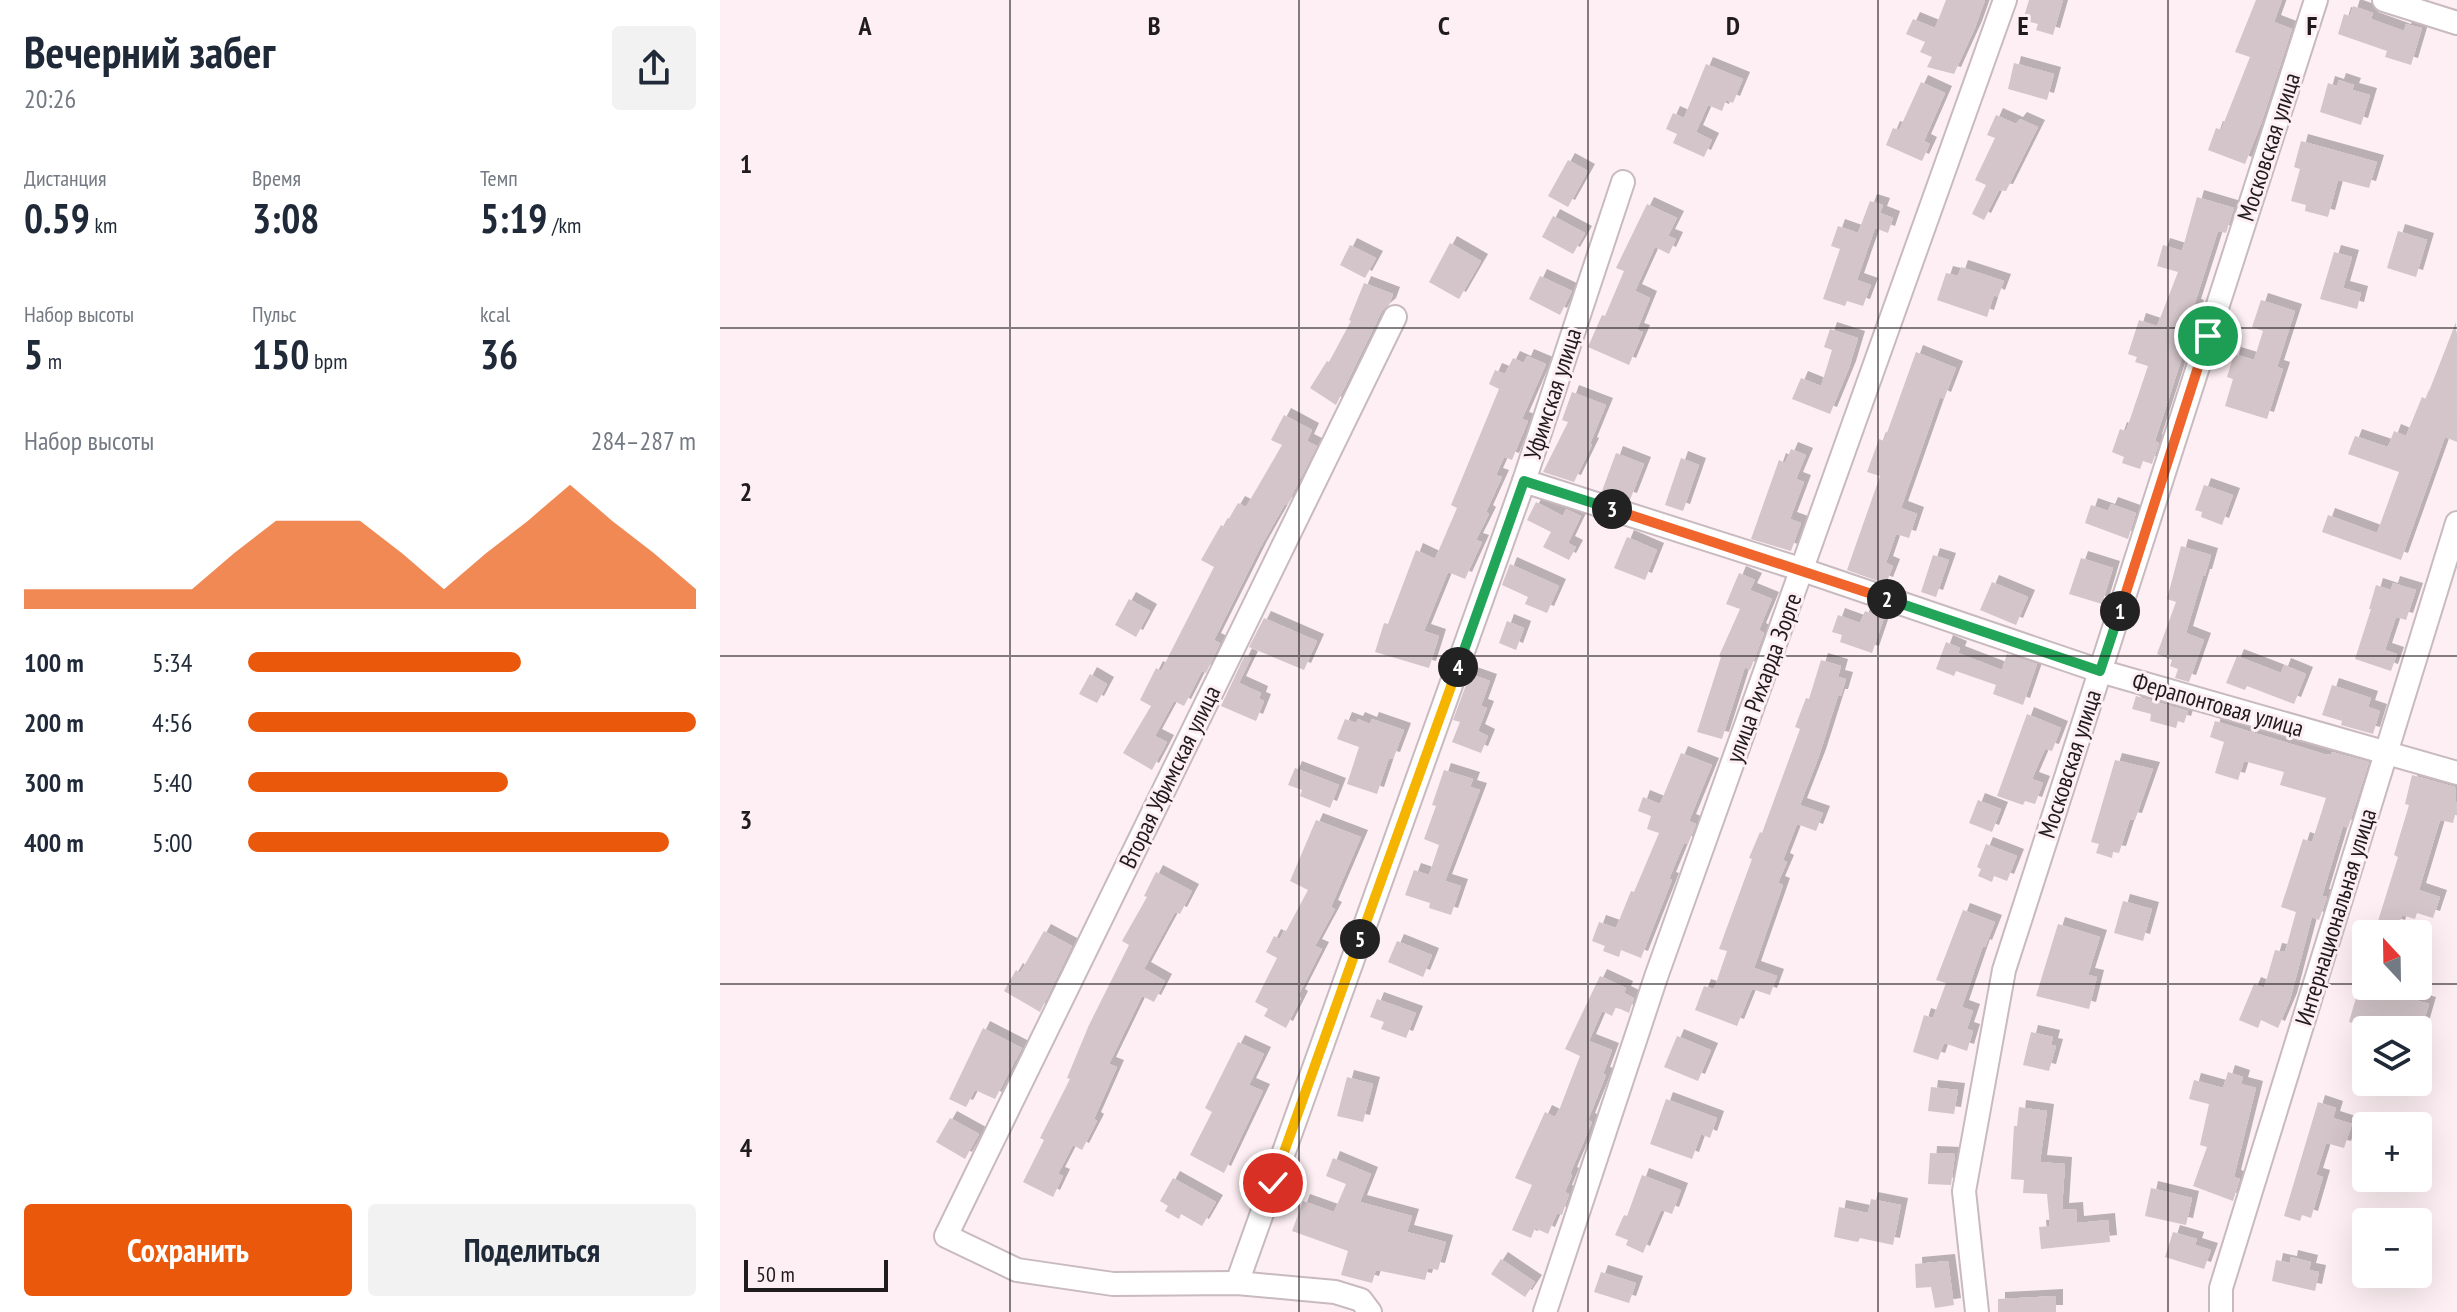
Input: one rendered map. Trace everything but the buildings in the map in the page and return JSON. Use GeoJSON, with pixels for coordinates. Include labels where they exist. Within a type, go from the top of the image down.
{"type":"FeatureCollection","features":[{"type":"Feature","properties":{"kind":"street","name":"улица Рихарда Зорге"},"geometry":{"type":"LineString","coordinates":[[1545,1312],[1656,977],[2005,0]]}},
{"type":"Feature","properties":{"kind":"street","name":"Московская улица"},"geometry":{"type":"LineString","coordinates":[[1977,1312],[1964,1191],[2004,970],[2316,0]]}},
{"type":"Feature","properties":{"kind":"street"},"geometry":{"type":"LineString","coordinates":[[2384,0],[2457,23]]}},
{"type":"Feature","properties":{"kind":"street","name":"Уфимская улица"},"geometry":{"type":"LineString","coordinates":[[1237,1283],[1524,481],[1623,182]]}},
{"type":"Feature","properties":{"kind":"street","name":"Вторая Уфимская улица"},"geometry":{"type":"LineString","coordinates":[[1237,1283],[1113,1284],[1017,1270],[946,1236],[1395,317]]}},
{"type":"Feature","properties":{"kind":"street","name":"Ферапонтовая улица"},"geometry":{"type":"LineString","coordinates":[[1524,481],[1803,570],[2100,671],[2457,773]]}},
{"type":"Feature","properties":{"kind":"street","name":"Интернациональная улица"},"geometry":{"type":"LineString","coordinates":[[2221,1312],[2221,1288],[2457,523]]}},
{"type":"Feature","properties":{"kind":"street"},"geometry":{"type":"LineString","coordinates":[[1237,1283],[1335,1292],[1361,1300],[1370,1312]]}},
{"type":"Feature","properties":{"kind":"route"},"geometry":{"type":"LineString","coordinates":[[1273,1183],[1524,481],[1803,570],[2100,671],[2208,336]]}}]}
